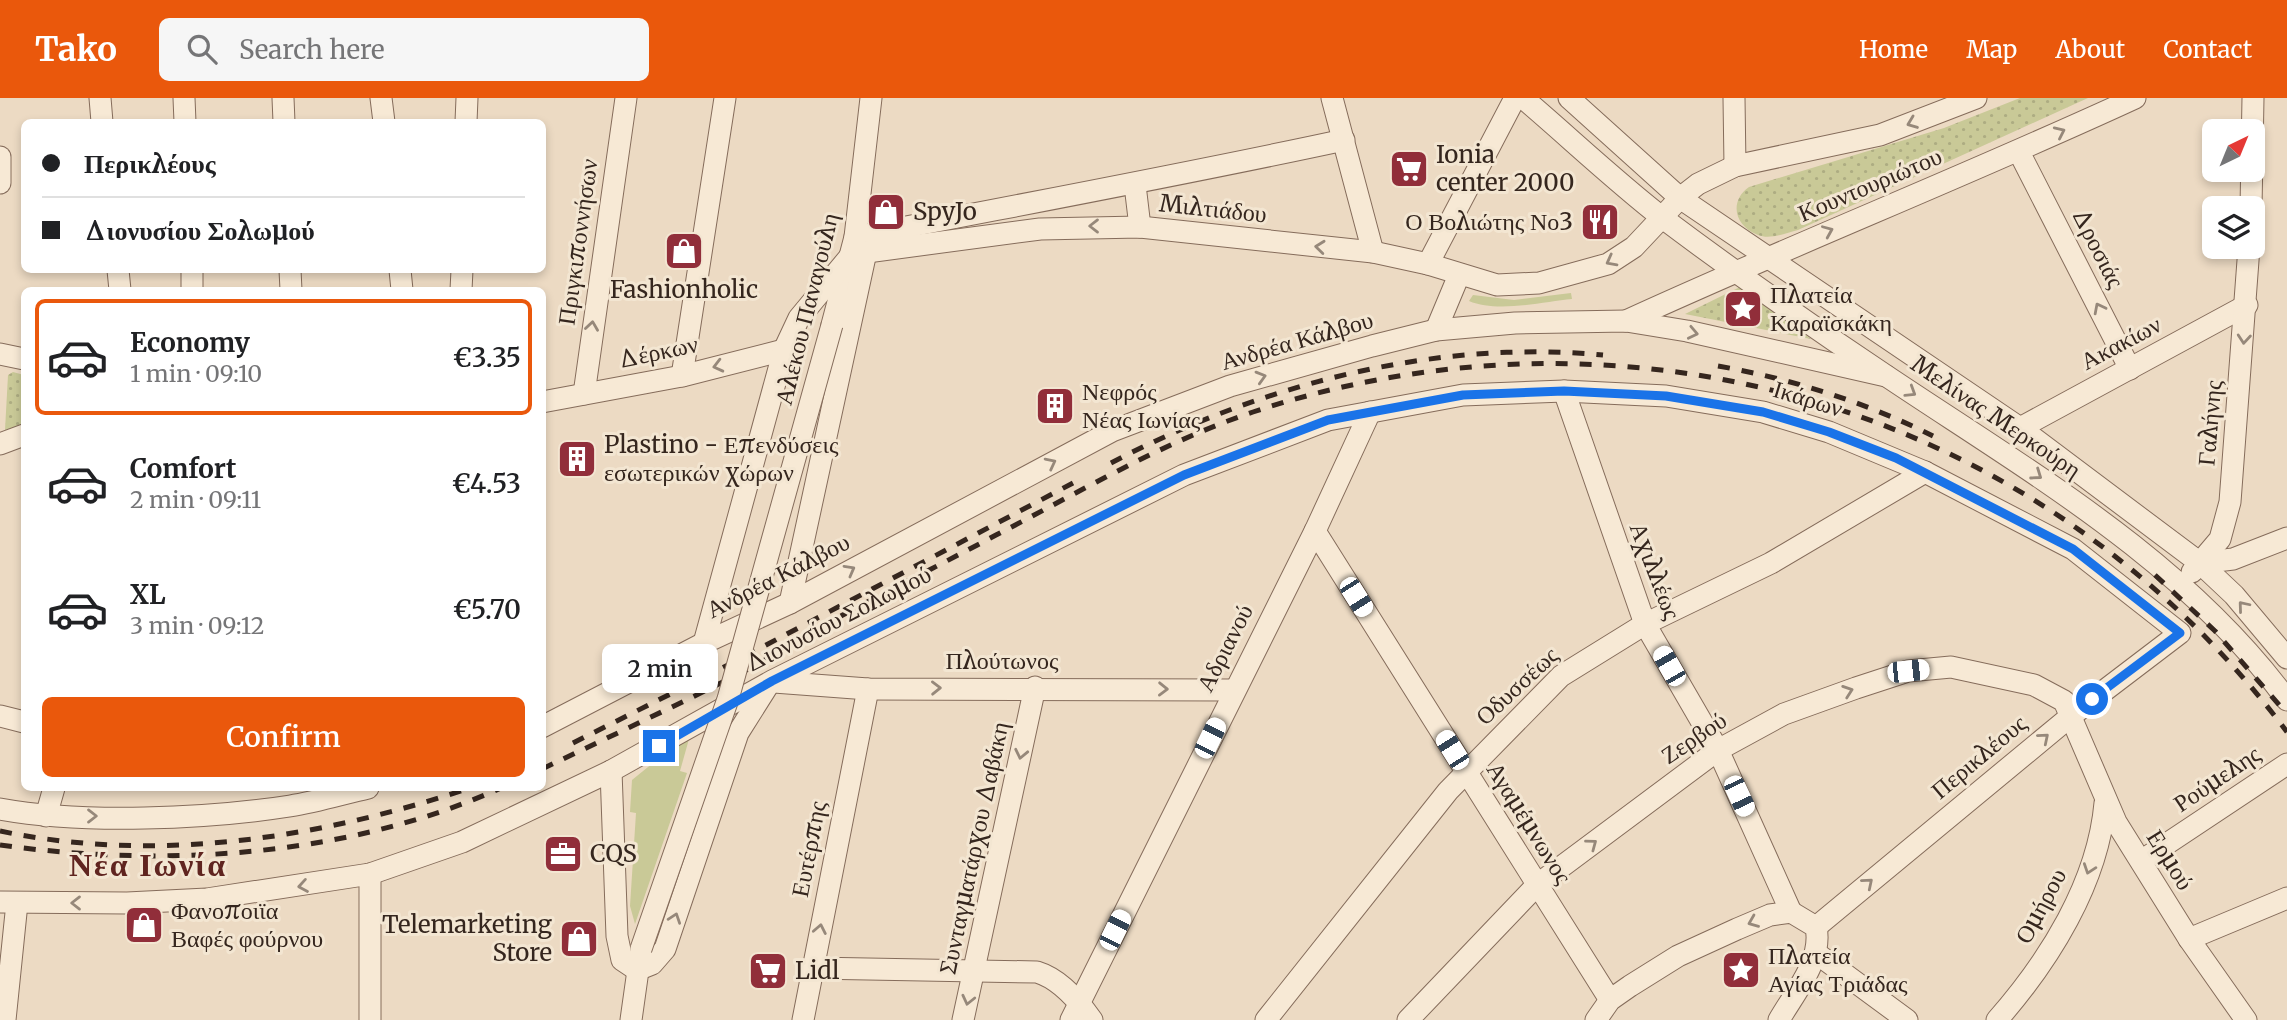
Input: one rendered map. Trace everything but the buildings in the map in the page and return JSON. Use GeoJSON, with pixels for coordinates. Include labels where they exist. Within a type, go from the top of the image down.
{"type":"FeatureCollection","features":[{"type":"Feature","properties":{"kind":"street"},"geometry":{"type":"LineString","coordinates":[[100,98],[102,119]]}},
{"type":"Feature","properties":{"kind":"street"},"geometry":{"type":"LineString","coordinates":[[184,98],[186,119]]}},
{"type":"Feature","properties":{"kind":"street"},"geometry":{"type":"LineString","coordinates":[[283,98],[284,119]]}},
{"type":"Feature","properties":{"kind":"street"},"geometry":{"type":"LineString","coordinates":[[381,98],[384,119]]}},
{"type":"Feature","properties":{"kind":"street"},"geometry":{"type":"LineString","coordinates":[[466,119],[467,98]]}},
{"type":"Feature","properties":{"kind":"street","name":"Πριγκιποννήσων"},"geometry":{"type":"LineString","coordinates":[[584,394],[626,98]]}},
{"type":"Feature","properties":{"kind":"street"},"geometry":{"type":"LineString","coordinates":[[682,376],[725,98]]}},
{"type":"Feature","properties":{"kind":"street","name":"Αλέκου Παναγούλη"},"geometry":{"type":"LineString","coordinates":[[631,1020],[639,959],[727,699],[832,325],[858,248],[871,98]]}},
{"type":"Feature","properties":{"kind":"street"},"geometry":{"type":"LineString","coordinates":[[1332,98],[1373,252]]}},
{"type":"Feature","properties":{"kind":"street"},"geometry":{"type":"LineString","coordinates":[[1428,264],[1515,98]]}},
{"type":"Feature","properties":{"kind":"street","name":"Μελίνας Μερκούρη"},"geometry":{"type":"LineString","coordinates":[[1523,98],[1662,217],[1734,270],[1886,376],[1981,436],[2091,512],[2177,584],[2235,639],[2287,700]]}},
{"type":"Feature","properties":{"kind":"street","name":"Μελίνας Μερκούρη"},"geometry":{"type":"LineString","coordinates":[[1569,98],[1680,198],[2020,428],[2200,563],[2234,595],[2287,658]]}},
{"type":"Feature","properties":{"kind":"street"},"geometry":{"type":"LineString","coordinates":[[1734,98],[1735,166]]}},
{"type":"Feature","properties":{"kind":"street","name":"Κουντουριώτου"},"geometry":{"type":"LineString","coordinates":[[1662,217],[1698,184],[1735,166],[1880,135],[1976,98]]}},
{"type":"Feature","properties":{"kind":"street","name":"Κουντουριώτου"},"geometry":{"type":"LineString","coordinates":[[1626,321],[1734,270],[2019,152],[2135,98]]}},
{"type":"Feature","properties":{"kind":"street"},"geometry":{"type":"LineString","coordinates":[[2251,196],[2253,98]]}},
{"type":"Feature","properties":{"kind":"street","name":"Μιλτιάδου"},"geometry":{"type":"LineString","coordinates":[[858,248],[985,209],[1135,185],[1344,140]]}},
{"type":"Feature","properties":{"kind":"street","name":"Δροσιάς"},"geometry":{"type":"LineString","coordinates":[[2019,152],[2130,369]]}},
{"type":"Feature","properties":{"kind":"street"},"geometry":{"type":"LineString","coordinates":[[0,157],[0,183]]}},
{"type":"Feature","properties":{"kind":"street"},"geometry":{"type":"LineString","coordinates":[[1135,185],[1140,227]]}},
{"type":"Feature","properties":{"kind":"street","name":"Μιλτιάδου"},"geometry":{"type":"LineString","coordinates":[[858,248],[1040,229],[1140,227],[1373,252],[1428,264],[1497,285],[1539,283],[1608,264],[1634,247],[1662,217]]}},
{"type":"Feature","properties":{"kind":"street"},"geometry":{"type":"LineString","coordinates":[[704,643],[784,350],[799,318],[858,248]]}},
{"type":"Feature","properties":{"kind":"street"},"geometry":{"type":"LineString","coordinates":[[790,603],[858,248]]}},
{"type":"Feature","properties":{"kind":"street","name":"Γαλήνης"},"geometry":{"type":"LineString","coordinates":[[2177,584],[2200,563],[2220,539],[2230,502],[2248,259]]}},
{"type":"Feature","properties":{"kind":"street"},"geometry":{"type":"LineString","coordinates":[[1436,330],[1459,275]]}},
{"type":"Feature","properties":{"kind":"street","name":"Ακακίων"},"geometry":{"type":"LineString","coordinates":[[2020,428],[2246,305]]}},
{"type":"Feature","properties":{"kind":"street","name":"Ανδρέα Κάλβου"},"geometry":{"type":"LineString","coordinates":[[546,725],[704,643],[790,603],[1112,431],[1230,386],[1436,330],[1515,323],[1626,321],[1687,331],[1886,376]]}},
{"type":"Feature","properties":{"kind":"street","name":"Δέρκων"},"geometry":{"type":"LineString","coordinates":[[546,401],[682,376],[784,350]]}},
{"type":"Feature","properties":{"kind":"street"},"geometry":{"type":"LineString","coordinates":[[0,354],[21,358]]}},
{"type":"Feature","properties":{"kind":"street","name":"Ικάρων"},"geometry":{"type":"LineString","coordinates":[[1370,412],[1463,395],[1564,391],[1666,396],[1763,412],[1860,443],[1925,472],[2073,549],[2180,633]]}},
{"type":"Feature","properties":{"kind":"street","name":"Αχιλλέως"},"geometry":{"type":"LineString","coordinates":[[1564,391],[1645,624],[1718,750],[1791,912]]}},
{"type":"Feature","properties":{"kind":"street","name":"Αδριανού"},"geometry":{"type":"LineString","coordinates":[[1075,1011],[1233,690],[1315,531],[1370,412]]}},
{"type":"Feature","properties":{"kind":"street","name":"Διονυσίου Σολωμού"},"geometry":{"type":"LineString","coordinates":[[8,902],[127,903],[207,899],[370,874],[461,842],[611,771],[772,681],[1184,475],[1328,420],[1370,412]]}},
{"type":"Feature","properties":{"kind":"street"},"geometry":{"type":"LineString","coordinates":[[0,444],[21,436]]}},
{"type":"Feature","properties":{"kind":"street","name":"Οδυσσέως"},"geometry":{"type":"LineString","coordinates":[[1266,1020],[1466,772],[1560,676],[1645,624],[1771,562],[1925,472]]}},
{"type":"Feature","properties":{"kind":"street","name":"Αγαμέμνωνος"},"geometry":{"type":"LineString","coordinates":[[1315,531],[1610,1000]]}},
{"type":"Feature","properties":{"kind":"street"},"geometry":{"type":"LineString","coordinates":[[2200,563],[2233,559],[2287,538]]}},
{"type":"Feature","properties":{"kind":"street","name":"Περικλέους"},"geometry":{"type":"LineString","coordinates":[[1816,927],[2071,716],[2180,633]]}},
{"type":"Feature","properties":{"kind":"street","name":"Ζερβού"},"geometry":{"type":"LineString","coordinates":[[1408,1020],[1537,885],[1718,750],[1784,714],[1908,671],[1951,667],[2034,685],[2064,701],[2071,716]]}},
{"type":"Feature","properties":{"kind":"street"},"geometry":{"type":"LineString","coordinates":[[611,771],[617,936],[622,960],[639,959],[652,964],[665,949],[738,733],[753,704],[772,681]]}},
{"type":"Feature","properties":{"kind":"street","name":"Πλούτωνος"},"geometry":{"type":"LineString","coordinates":[[772,681],[868,688],[1233,690]]}},
{"type":"Feature","properties":{"kind":"street","name":"Συνταγματάρχου Δαβάκη"},"geometry":{"type":"LineString","coordinates":[[963,1020],[1035,687]]}},
{"type":"Feature","properties":{"kind":"street","name":"Ευτέρπης"},"geometry":{"type":"LineString","coordinates":[[803,1020],[868,688]]}},
{"type":"Feature","properties":{"kind":"street"},"geometry":{"type":"LineString","coordinates":[[0,716],[21,721]]}},
{"type":"Feature","properties":{"kind":"street","name":"Ερμού"},"geometry":{"type":"LineString","coordinates":[[2071,716],[2105,803],[2189,939],[2246,1020]]}},
{"type":"Feature","properties":{"kind":"street","name":"Ρούμελης"},"geometry":{"type":"LineString","coordinates":[[2141,861],[2281,768]]}},
{"type":"Feature","properties":{"kind":"street"},"geometry":{"type":"LineString","coordinates":[[46,816],[53,791]]}},
{"type":"Feature","properties":{"kind":"street"},"geometry":{"type":"LineString","coordinates":[[0,809],[46,816],[169,816],[276,807],[353,791]]}},
{"type":"Feature","properties":{"kind":"street","name":"Ομήρου"},"geometry":{"type":"LineString","coordinates":[[1997,1020],[2047,954],[2084,885],[2103,828],[2105,803]]}},
{"type":"Feature","properties":{"kind":"street"},"geometry":{"type":"LineString","coordinates":[[370,874],[370,1020]]}},
{"type":"Feature","properties":{"kind":"street"},"geometry":{"type":"LineString","coordinates":[[2189,939],[2287,898]]}},
{"type":"Feature","properties":{"kind":"street"},"geometry":{"type":"LineString","coordinates":[[5,1020],[8,902]]}},
{"type":"Feature","properties":{"kind":"street"},"geometry":{"type":"LineString","coordinates":[[1596,1020],[1610,1000],[1678,956],[1770,915],[1791,912],[1816,927],[1816,953],[1779,1020]]}},
{"type":"Feature","properties":{"kind":"street"},"geometry":{"type":"LineString","coordinates":[[1816,953],[1907,1020]]}},
{"type":"Feature","properties":{"kind":"street"},"geometry":{"type":"LineString","coordinates":[[813,968],[1037,972],[1049,976],[1075,1011],[1092,1020]]}},
{"type":"Feature","properties":{"kind":"green space"},"geometry":{"type":"Polygon","coordinates":[[[2020,98],[2088,98],[1798,230],[1768,237],[1750,231],[1739,220],[1739,199],[1749,187],[1944,128],[2020,98]]]}},
{"type":"Feature","properties":{"kind":"green space"},"geometry":{"type":"Polygon","coordinates":[[[1740,287],[1811,339],[1685,314],[1740,287]]]}},
{"type":"Feature","properties":{"kind":"green space"},"geometry":{"type":"Polygon","coordinates":[[[1571,293],[1572,299],[1520,306],[1493,306],[1469,301],[1473,295],[1514,300],[1571,293]]]}},
{"type":"Feature","properties":{"kind":"green space"},"geometry":{"type":"Polygon","coordinates":[[[13,372],[21,374],[21,427],[5,430],[8,375],[13,372]]]}},
{"type":"Feature","properties":{"kind":"green space"},"geometry":{"type":"Polygon","coordinates":[[[685,737],[689,739],[680,771],[687,773],[635,924],[630,906],[636,813],[630,812],[632,780],[685,737]]]}},
{"type":"Feature","properties":{"kind":"railway"},"geometry":{"type":"LineString","coordinates":[[1111,463],[1168,435],[1227,411],[1287,390],[1349,374],[1475,354],[1539,352],[1603,355]]}},
{"type":"Feature","properties":{"kind":"railway"},"geometry":{"type":"LineString","coordinates":[[546,767],[737,675],[839,617],[1090,485],[1220,424],[1253,412],[1397,376],[1541,364],[1684,373],[1822,404],[1954,456],[2077,528],[2189,621],[2287,732]]}},
{"type":"Feature","properties":{"kind":"railway"},"geometry":{"type":"LineString","coordinates":[[1718,366],[1828,393],[1933,436]]}},
{"type":"Feature","properties":{"kind":"railway"},"geometry":{"type":"LineString","coordinates":[[573,743],[732,663],[1073,483]]}},
{"type":"Feature","properties":{"kind":"railway"},"geometry":{"type":"LineString","coordinates":[[2155,575],[2215,631],[2287,714]]}},
{"type":"Feature","properties":{"kind":"railway"},"geometry":{"type":"LineString","coordinates":[[0,831],[59,841],[119,845],[238,841],[355,820],[460,791]]}},
{"type":"Feature","properties":{"kind":"railway"},"geometry":{"type":"LineString","coordinates":[[0,845],[127,856],[255,851],[319,842],[381,829],[442,811],[493,791]]}},
{"type":"Feature","properties":{"kind":"place","name":"Ionia center 2000"},"geometry":{"type":"Point","coordinates":[1409,169]}},
{"type":"Feature","properties":{"kind":"place","name":"SpyJo"},"geometry":{"type":"Point","coordinates":[886,212]}},
{"type":"Feature","properties":{"kind":"place","name":"Ο Βολιώτης Νο3"},"geometry":{"type":"Point","coordinates":[1600,222]}},
{"type":"Feature","properties":{"kind":"place","name":"Fashionholic"},"geometry":{"type":"Point","coordinates":[684,251]}},
{"type":"Feature","properties":{"kind":"place","name":"Πλατεία Καραϊσκάκη"},"geometry":{"type":"Point","coordinates":[1743,309]}},
{"type":"Feature","properties":{"kind":"place","name":"Νεφρός Νέας Ιωνίας"},"geometry":{"type":"Point","coordinates":[1055,406]}},
{"type":"Feature","properties":{"kind":"place","name":"Plastino - Επενδύσεις εσωτερικών χώρων"},"geometry":{"type":"Point","coordinates":[577,459]}},
{"type":"Feature","properties":{"kind":"place","name":"CQS"},"geometry":{"type":"Point","coordinates":[563,854]}},
{"type":"Feature","properties":{"kind":"place","name":"Φανοποιϊα Βαφές φούρνου"},"geometry":{"type":"Point","coordinates":[144,925]}},
{"type":"Feature","properties":{"kind":"place","name":"Telemarketing Store"},"geometry":{"type":"Point","coordinates":[579,939]}},
{"type":"Feature","properties":{"kind":"place","name":"Πλατεία Αγίας Τριάδας"},"geometry":{"type":"Point","coordinates":[1741,970]}},
{"type":"Feature","properties":{"kind":"place","name":"Lidl"},"geometry":{"type":"Point","coordinates":[768,971]}},
{"type":"Feature","properties":{"kind":"district","name":"Νέα Ιωνία"},"geometry":{"type":"Point","coordinates":[148,865]}},
{"type":"Feature","properties":{"kind":"route"},"geometry":{"type":"LineString","coordinates":[[659,746],[772,681],[1184,475],[1328,420],[1463,395],[1564,391],[1695,399],[1763,412],[1829,432],[1896,458],[2073,549],[2180,633],[2092,699]]}}]}
